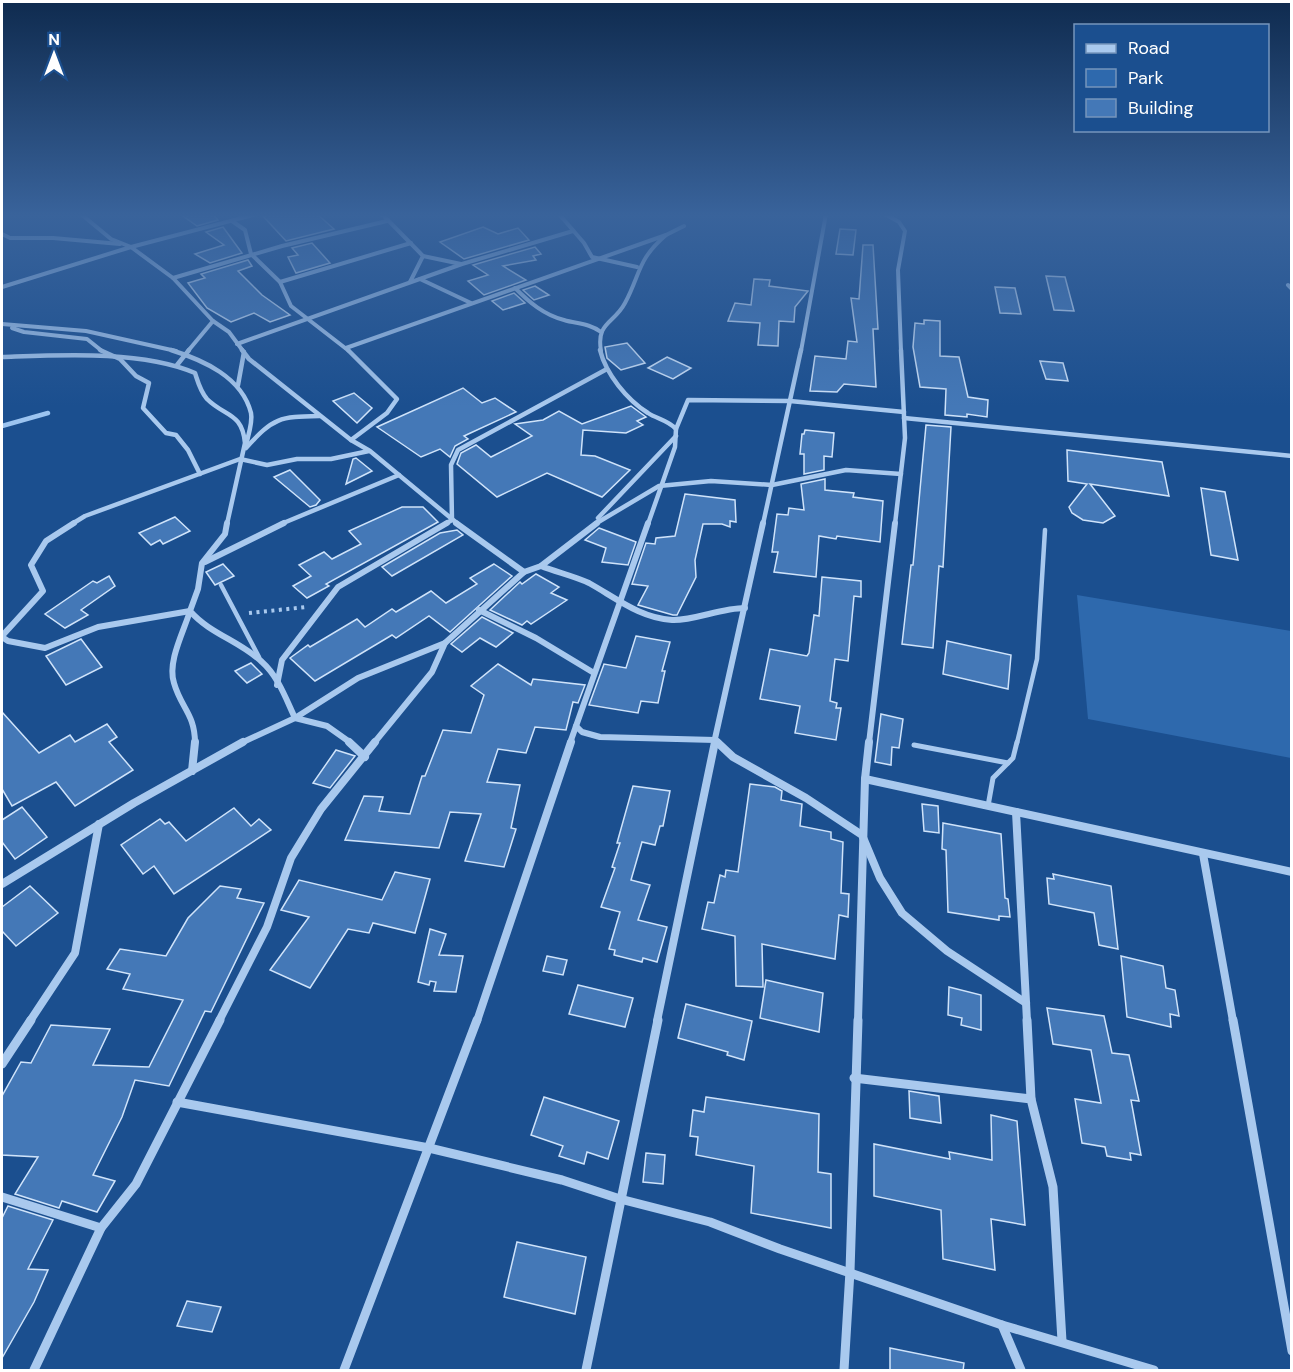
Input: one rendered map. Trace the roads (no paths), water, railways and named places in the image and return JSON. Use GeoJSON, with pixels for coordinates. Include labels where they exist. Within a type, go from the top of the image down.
{"type":"FeatureCollection","features":[{"type":"Feature","properties":{"kind":"street"},"geometry":{"type":"LineString","coordinates":[[2,288],[33,278]]}},
{"type":"Feature","properties":{"kind":"street"},"geometry":{"type":"LineString","coordinates":[[173,278],[213,321],[229,332],[244,352],[351,440],[370,451],[452,520],[524,572]]}},
{"type":"Feature","properties":{"kind":"street"},"geometry":{"type":"LineString","coordinates":[[276,278],[291,306],[346,348],[397,399],[387,413],[351,440]]}},
{"type":"Feature","properties":{"kind":"street"},"geometry":{"type":"LineString","coordinates":[[280,282],[293,278]]}},
{"type":"Feature","properties":{"kind":"street"},"geometry":{"type":"LineString","coordinates":[[410,282],[412,278]]}},
{"type":"Feature","properties":{"kind":"street"},"geometry":{"type":"LineString","coordinates":[[346,348],[544,278]]}},
{"type":"Feature","properties":{"kind":"street"},"geometry":{"type":"LineString","coordinates":[[634,278],[626,302],[601,332],[600,350],[607,369],[638,405],[649,414],[670,422],[676,433]]}},
{"type":"Feature","properties":{"kind":"street"},"geometry":{"type":"LineString","coordinates":[[586,1371],[715,740],[790,402],[814,278]]}},
{"type":"Feature","properties":{"kind":"street"},"geometry":{"type":"LineString","coordinates":[[844,1371],[850,1271],[854,1078],[862,923],[862,835],[865,779],[901,474],[904,415],[898,278]]}},
{"type":"Feature","properties":{"kind":"street"},"geometry":{"type":"LineString","coordinates":[[237,344],[420,279],[471,303]]}},
{"type":"Feature","properties":{"kind":"street"},"geometry":{"type":"LineString","coordinates":[[515,288],[534,308],[568,322],[587,323],[601,332]]}},
{"type":"Feature","properties":{"kind":"street"},"geometry":{"type":"LineString","coordinates":[[177,365],[213,321]]}},
{"type":"Feature","properties":{"kind":"street"},"geometry":{"type":"LineString","coordinates":[[2,325],[96,332],[187,354],[231,378],[244,392],[252,411],[253,429],[240,459],[225,534],[202,563],[198,589],[174,665],[173,682],[193,720],[195,741],[192,771]]}},
{"type":"Feature","properties":{"kind":"street"},"geometry":{"type":"LineString","coordinates":[[9,326],[24,332],[87,339],[101,351],[120,359],[136,376],[149,383],[143,408],[166,433],[176,435],[200,474]]}},
{"type":"Feature","properties":{"kind":"street"},"geometry":{"type":"LineString","coordinates":[[238,385],[244,352]]}},
{"type":"Feature","properties":{"kind":"street"},"geometry":{"type":"LineString","coordinates":[[2,357],[120,359],[177,365],[195,373],[201,391],[240,422],[245,432],[243,450]]}},
{"type":"Feature","properties":{"kind":"street"},"geometry":{"type":"LineString","coordinates":[[452,520],[451,465],[458,450],[607,369]]}},
{"type":"Feature","properties":{"kind":"street"},"geometry":{"type":"LineString","coordinates":[[344,1371],[489,989],[618,603],[675,447],[676,433],[688,400],[790,402],[1292,456]]}},
{"type":"Feature","properties":{"kind":"street"},"geometry":{"type":"LineString","coordinates":[[243,450],[266,426],[284,417],[321,416]]}},
{"type":"Feature","properties":{"kind":"street"},"geometry":{"type":"LineString","coordinates":[[588,529],[676,433]]}},
{"type":"Feature","properties":{"kind":"street"},"geometry":{"type":"LineString","coordinates":[[190,611],[98,627],[45,648],[8,641],[2,636],[43,591],[31,565],[46,541],[85,516],[240,459],[267,465],[297,459],[331,459],[370,451]]}},
{"type":"Feature","properties":{"kind":"street"},"geometry":{"type":"LineString","coordinates":[[34,1371],[101,1228],[136,1184],[267,927],[291,858],[321,809],[432,672],[445,643],[479,610],[524,572],[541,566],[588,529],[659,486],[711,481],[772,485],[846,470],[901,474]]}},
{"type":"Feature","properties":{"kind":"street"},"geometry":{"type":"LineString","coordinates":[[202,563],[292,519],[399,475]]}},
{"type":"Feature","properties":{"kind":"street"},"geometry":{"type":"LineString","coordinates":[[277,685],[282,660],[338,587],[452,520]]}},
{"type":"Feature","properties":{"kind":"street"},"geometry":{"type":"LineString","coordinates":[[541,566],[588,583],[618,603],[650,615],[674,620],[727,608],[745,608]]}},
{"type":"Feature","properties":{"kind":"street"},"geometry":{"type":"LineString","coordinates":[[479,610],[536,638],[594,673]]}},
{"type":"Feature","properties":{"kind":"street"},"geometry":{"type":"LineString","coordinates":[[190,611],[200,625],[233,640],[260,659],[296,718],[327,726],[340,733],[365,757]]}},
{"type":"Feature","properties":{"kind":"street"},"geometry":{"type":"LineString","coordinates":[[2,884],[99,824],[244,741],[296,718],[358,678],[445,643]]}},
{"type":"Feature","properties":{"kind":"street"},"geometry":{"type":"LineString","coordinates":[[576,726],[582,732],[600,737],[715,740],[733,757],[806,798],[862,835],[880,878],[902,913],[947,951],[1026,1003]]}},
{"type":"Feature","properties":{"kind":"street"},"geometry":{"type":"LineString","coordinates":[[865,779],[1292,872]]}},
{"type":"Feature","properties":{"kind":"street"},"geometry":{"type":"LineString","coordinates":[[1016,812],[1030,1099],[1053,1187],[1062,1341]]}},
{"type":"Feature","properties":{"kind":"street"},"geometry":{"type":"LineString","coordinates":[[2,1064],[75,953],[99,824]]}},
{"type":"Feature","properties":{"kind":"street"},"geometry":{"type":"LineString","coordinates":[[1203,854],[1292,1351]]}},
{"type":"Feature","properties":{"kind":"street"},"geometry":{"type":"LineString","coordinates":[[854,1078],[1030,1099]]}},
{"type":"Feature","properties":{"kind":"street"},"geometry":{"type":"LineString","coordinates":[[177,1102],[429,1148],[562,1180],[620,1199],[710,1222],[780,1249],[850,1271],[1002,1325],[1062,1341],[1154,1371]]}},
{"type":"Feature","properties":{"kind":"street"},"geometry":{"type":"LineString","coordinates":[[2,1197],[101,1228]]}},
{"type":"Feature","properties":{"kind":"street"},"geometry":{"type":"LineString","coordinates":[[1002,1325],[1021,1371]]}},
{"type":"Feature","properties":{"kind":"lane"},"geometry":{"type":"LineString","coordinates":[[988,806],[993,778],[1012,758],[1037,659],[1045,530]]}},
{"type":"Feature","properties":{"kind":"lane"},"geometry":{"type":"LineString","coordinates":[[221,585],[260,659]]}},
{"type":"Feature","properties":{"kind":"lane"},"geometry":{"type":"LineString","coordinates":[[914,745],[1008,762]]}},
{"type":"Feature","properties":{"kind":"waterway"},"geometry":{"type":"LineString","coordinates":[[2,426],[48,413]]}}]}
